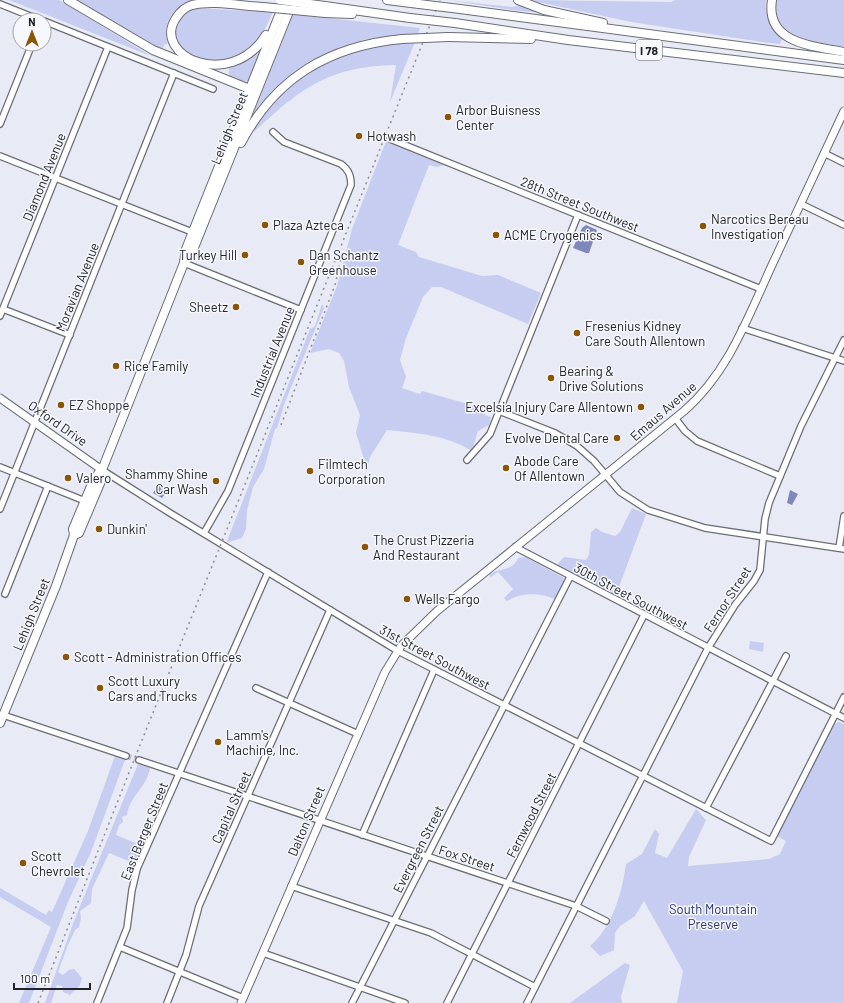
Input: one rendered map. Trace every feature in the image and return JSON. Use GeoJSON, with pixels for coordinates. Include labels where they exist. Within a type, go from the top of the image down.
{"type":"FeatureCollection","features":[{"type":"Feature","properties":{"kind":"highway"},"geometry":{"type":"LineString","coordinates":[[68,0],[153,50],[252,91]]}},
{"type":"Feature","properties":{"kind":"highway"},"geometry":{"type":"LineString","coordinates":[[280,0],[325,10]]}},
{"type":"Feature","properties":{"kind":"highway","name":"Lehigh Street"},"geometry":{"type":"LineString","coordinates":[[184,263],[191,255],[224,174],[285,0]]}},
{"type":"Feature","properties":{"kind":"highway","name":"Lehigh Street"},"geometry":{"type":"LineString","coordinates":[[74,535],[79,533],[101,481],[102,470],[184,263],[186,249],[192,232],[252,91],[294,0]]}},
{"type":"Feature","properties":{"kind":"highway","name":"I 78"},"geometry":{"type":"LineString","coordinates":[[387,0],[844,60]]}},
{"type":"Feature","properties":{"kind":"highway"},"geometry":{"type":"LineString","coordinates":[[518,0],[544,10],[652,34]]}},
{"type":"Feature","properties":{"kind":"highway"},"geometry":{"type":"LineString","coordinates":[[772,0],[771,9],[774,22],[788,38],[798,43],[844,52]]}},
{"type":"Feature","properties":{"kind":"highway"},"geometry":{"type":"LineString","coordinates":[[280,14],[257,47],[245,57],[232,63],[214,66],[200,63],[182,53],[174,44],[171,34],[173,22],[180,12],[188,6],[208,3],[325,10]]}},
{"type":"Feature","properties":{"kind":"highway","name":"I 78"},"geometry":{"type":"LineString","coordinates":[[325,10],[408,17],[568,40],[844,74]]}},
{"type":"Feature","properties":{"kind":"highway"},"geometry":{"type":"LineString","coordinates":[[224,174],[250,126],[273,96],[312,64],[346,49],[366,43],[402,38],[448,37],[568,40]]}},
{"type":"Feature","properties":{"kind":"highway","name":"Lehigh Street"},"geometry":{"type":"LineString","coordinates":[[0,723],[56,586],[74,535],[73,529],[94,480],[102,470]]}},
{"type":"Feature","properties":{"kind":"main road","name":"Emaus Avenue"},"geometry":{"type":"LineString","coordinates":[[398,651],[437,611],[693,403],[715,378],[761,289],[844,111]]}},
{"type":"Feature","properties":{"kind":"main road","name":"Oxford Drive"},"geometry":{"type":"LineString","coordinates":[[0,398],[35,421],[102,470]]}},
{"type":"Feature","properties":{"kind":"main road","name":"Dalton Street"},"geometry":{"type":"LineString","coordinates":[[242,1000],[385,672],[398,651]]}},
{"type":"Feature","properties":{"kind":"street"},"geometry":{"type":"LineString","coordinates":[[0,4],[20,12]]}},
{"type":"Feature","properties":{"kind":"street"},"geometry":{"type":"LineString","coordinates":[[52,24],[212,89]]}},
{"type":"Feature","properties":{"kind":"street","name":"Diamond Avenue"},"geometry":{"type":"LineString","coordinates":[[0,316],[108,47]]}},
{"type":"Feature","properties":{"kind":"street"},"geometry":{"type":"LineString","coordinates":[[0,124],[29,52]]}},
{"type":"Feature","properties":{"kind":"street","name":"Moravian Avenue"},"geometry":{"type":"LineString","coordinates":[[0,509],[174,73]]}},
{"type":"Feature","properties":{"kind":"street","name":"Industrial Avenue"},"geometry":{"type":"LineString","coordinates":[[204,533],[228,491],[351,185],[351,177],[347,169],[341,164],[284,142],[273,132]]}},
{"type":"Feature","properties":{"kind":"street","name":"28th Street Southwest"},"geometry":{"type":"LineString","coordinates":[[390,139],[761,289]]}},
{"type":"Feature","properties":{"kind":"street"},"geometry":{"type":"LineString","coordinates":[[824,153],[844,163]]}},
{"type":"Feature","properties":{"kind":"street"},"geometry":{"type":"LineString","coordinates":[[0,156],[192,232]]}},
{"type":"Feature","properties":{"kind":"street"},"geometry":{"type":"LineString","coordinates":[[801,204],[844,225]]}},
{"type":"Feature","properties":{"kind":"street"},"geometry":{"type":"LineString","coordinates":[[467,460],[490,434],[578,215]]}},
{"type":"Feature","properties":{"kind":"street"},"geometry":{"type":"LineString","coordinates":[[184,263],[301,310]]}},
{"type":"Feature","properties":{"kind":"street"},"geometry":{"type":"LineString","coordinates":[[3,309],[70,335]]}},
{"type":"Feature","properties":{"kind":"street"},"geometry":{"type":"LineString","coordinates":[[742,328],[844,361]]}},
{"type":"Feature","properties":{"kind":"street","name":"Fernor Street"},"geometry":{"type":"LineString","coordinates":[[527,1003],[708,648],[734,605],[754,581],[761,563],[763,536],[768,508],[800,426],[844,340]]}},
{"type":"Feature","properties":{"kind":"street"},"geometry":{"type":"LineString","coordinates":[[499,411],[566,439],[587,454],[626,497],[648,510],[705,528],[841,549],[844,516]]}},
{"type":"Feature","properties":{"kind":"street"},"geometry":{"type":"LineString","coordinates":[[675,418],[684,431],[697,441],[780,476]]}},
{"type":"Feature","properties":{"kind":"street"},"geometry":{"type":"LineString","coordinates":[[0,467],[85,501]]}},
{"type":"Feature","properties":{"kind":"street","name":"31st Street Southwest"},"geometry":{"type":"LineString","coordinates":[[102,470],[398,651],[771,841],[835,713]]}},
{"type":"Feature","properties":{"kind":"street"},"geometry":{"type":"LineString","coordinates":[[5,594],[48,486]]}},
{"type":"Feature","properties":{"kind":"street","name":"30th Street Southwest"},"geometry":{"type":"LineString","coordinates":[[515,547],[570,577],[844,718]]}},
{"type":"Feature","properties":{"kind":"street","name":"East Berger Street"},"geometry":{"type":"LineString","coordinates":[[97,1003],[120,947],[129,920],[132,890],[137,869],[268,572]]}},
{"type":"Feature","properties":{"kind":"street","name":"Evergreen Street"},"geometry":{"type":"LineString","coordinates":[[352,1003],[570,577]]}},
{"type":"Feature","properties":{"kind":"street","name":"Capital Street"},"geometry":{"type":"LineString","coordinates":[[167,1003],[186,955],[199,906],[330,610]]}},
{"type":"Feature","properties":{"kind":"street","name":"Fernwood Street"},"geometry":{"type":"LineString","coordinates":[[447,1003],[644,615]]}},
{"type":"Feature","properties":{"kind":"street"},"geometry":{"type":"LineString","coordinates":[[706,808],[771,681],[786,656]]}},
{"type":"Feature","properties":{"kind":"street"},"geometry":{"type":"LineString","coordinates":[[362,835],[434,670]]}},
{"type":"Feature","properties":{"kind":"street"},"geometry":{"type":"LineString","coordinates":[[256,688],[358,734]]}},
{"type":"Feature","properties":{"kind":"street"},"geometry":{"type":"LineString","coordinates":[[835,713],[844,697]]}},
{"type":"Feature","properties":{"kind":"street"},"geometry":{"type":"LineString","coordinates":[[4,715],[126,756]]}},
{"type":"Feature","properties":{"kind":"street","name":"Fox Street"},"geometry":{"type":"LineString","coordinates":[[139,760],[576,906],[606,921]]}},
{"type":"Feature","properties":{"kind":"street"},"geometry":{"type":"LineString","coordinates":[[291,886],[431,934],[535,987]]}},
{"type":"Feature","properties":{"kind":"street"},"geometry":{"type":"LineString","coordinates":[[120,947],[242,1000]]}},
{"type":"Feature","properties":{"kind":"street"},"geometry":{"type":"LineString","coordinates":[[263,953],[361,986],[405,1003]]}},
{"type":"Feature","properties":{"kind":"green space"},"geometry":{"type":"Polygon","coordinates":[[[9,0],[59,0],[151,56],[52,17],[52,12],[39,12],[9,0]]]}},
{"type":"Feature","properties":{"kind":"green space"},"geometry":{"type":"Polygon","coordinates":[[[75,0],[202,0],[186,4],[173,13],[166,26],[168,43],[164,45],[162,50],[75,0]]]}},
{"type":"Feature","properties":{"kind":"green space"},"geometry":{"type":"Polygon","coordinates":[[[446,0],[512,7],[522,5],[547,13],[520,11],[446,0]]]}},
{"type":"Feature","properties":{"kind":"green space"},"geometry":{"type":"Polygon","coordinates":[[[529,0],[671,2],[675,0],[766,0],[766,11],[771,26],[782,39],[780,44],[769,43],[631,22],[529,0]]]}},
{"type":"Feature","properties":{"kind":"green space"},"geometry":{"type":"Polygon","coordinates":[[[774,0],[844,0],[844,47],[807,40],[789,33],[782,28],[776,19],[774,0]]]}},
{"type":"Feature","properties":{"kind":"green space"},"geometry":{"type":"Polygon","coordinates":[[[195,8],[273,12],[256,45],[252,49],[220,60],[204,59],[191,54],[181,45],[176,35],[176,25],[182,15],[195,8]]]}},
{"type":"Feature","properties":{"kind":"green space"},"geometry":{"type":"Polygon","coordinates":[[[291,14],[420,28],[418,34],[362,40],[316,59],[295,73],[249,121],[291,14]]]}},
{"type":"Feature","properties":{"kind":"green space"},"geometry":{"type":"Polygon","coordinates":[[[415,42],[390,102],[396,65],[373,66],[353,70],[335,75],[303,91],[256,130],[249,134],[275,100],[290,86],[322,64],[357,51],[415,42]]]}},
{"type":"Feature","properties":{"kind":"green space"},"geometry":{"type":"Polygon","coordinates":[[[261,47],[249,80],[243,83],[229,76],[229,67],[245,60],[261,47]]]}},
{"type":"Feature","properties":{"kind":"green space"},"geometry":{"type":"Polygon","coordinates":[[[388,136],[391,144],[444,165],[437,167],[429,165],[398,245],[416,252],[419,257],[482,276],[498,275],[541,293],[528,324],[441,287],[432,287],[423,297],[406,338],[400,360],[406,377],[402,388],[420,394],[422,391],[475,406],[487,416],[491,417],[489,425],[478,431],[472,451],[453,441],[442,438],[387,430],[370,457],[366,473],[364,459],[356,433],[360,415],[349,387],[344,361],[339,353],[329,349],[310,353],[337,286],[352,229],[388,136]]]}},
{"type":"Feature","properties":{"kind":"green space"},"geometry":{"type":"Polygon","coordinates":[[[322,304],[324,308],[285,402],[277,428],[275,429],[264,469],[253,487],[247,510],[246,529],[242,538],[229,542],[227,541],[310,329],[315,326],[322,304]]]}},
{"type":"Feature","properties":{"kind":"green space"},"geometry":{"type":"Polygon","coordinates":[[[632,508],[646,514],[616,595],[557,565],[564,557],[586,560],[589,555],[591,532],[596,528],[602,532],[615,536],[620,532],[632,508]]]}},
{"type":"Feature","properties":{"kind":"green space"},"geometry":{"type":"Polygon","coordinates":[[[525,557],[564,578],[555,599],[531,594],[519,596],[507,601],[504,598],[513,589],[498,572],[491,577],[489,575],[513,565],[518,558],[525,557]]]}},
{"type":"Feature","properties":{"kind":"green space"},"geometry":{"type":"Polygon","coordinates":[[[750,641],[764,643],[763,652],[749,649],[750,641]]]}},
{"type":"Feature","properties":{"kind":"green space","name":"South Mountain Preserve"},"geometry":{"type":"Polygon","coordinates":[[[839,722],[844,724],[844,1003],[677,1003],[683,971],[644,901],[635,916],[620,926],[615,933],[614,950],[600,956],[590,946],[605,929],[615,908],[622,886],[626,864],[642,854],[655,829],[659,834],[655,853],[667,858],[696,809],[706,820],[689,857],[688,866],[769,859],[780,854],[786,841],[777,836],[833,725],[839,722]]]}},
{"type":"Feature","properties":{"kind":"green space"},"geometry":{"type":"Polygon","coordinates":[[[115,756],[125,760],[91,852],[68,902],[29,1003],[19,1003],[51,927],[0,897],[0,888],[46,915],[49,910],[52,912],[88,831],[115,756]]]}},
{"type":"Feature","properties":{"kind":"green space"},"geometry":{"type":"Polygon","coordinates":[[[138,764],[150,768],[148,776],[132,801],[127,815],[122,817],[123,822],[119,825],[116,835],[143,846],[136,864],[109,853],[92,889],[91,903],[80,911],[81,918],[79,927],[75,930],[68,945],[58,972],[63,975],[69,970],[74,969],[82,978],[80,985],[70,995],[63,992],[62,986],[57,985],[51,1003],[45,1003],[74,921],[138,764]]]}},
{"type":"Feature","properties":{"kind":"green space"},"geometry":{"type":"Polygon","coordinates":[[[625,963],[630,965],[621,996],[622,1003],[570,1003],[625,963]]]}},
{"type":"Feature","properties":{"kind":"shaded area"},"geometry":{"type":"Polygon","coordinates":[[[586,225],[597,230],[589,253],[573,248],[582,228],[586,225]]]}},
{"type":"Feature","properties":{"kind":"shaded area"},"geometry":{"type":"Polygon","coordinates":[[[159,484],[168,489],[162,498],[153,493],[159,484]]]}},
{"type":"Feature","properties":{"kind":"shaded area"},"geometry":{"type":"Polygon","coordinates":[[[790,490],[798,494],[792,505],[787,503],[790,490]]]}},
{"type":"Feature","properties":{"kind":"tunnel"},"geometry":{"type":"LineString","coordinates":[[126,756],[139,760]]}},
{"type":"Feature","properties":{"kind":"railway"},"geometry":{"type":"LineString","coordinates":[[38,1003],[136,755],[440,0]]}},
{"type":"Feature","properties":{"kind":"railway"},"geometry":{"type":"LineString","coordinates":[[281,425],[335,285],[342,254]]}},
{"type":"Feature","properties":{"kind":"place","name":"Arbor Buisness Center"},"geometry":{"type":"Point","coordinates":[448,117]}},
{"type":"Feature","properties":{"kind":"place","name":"Hotwash"},"geometry":{"type":"Point","coordinates":[359,136]}},
{"type":"Feature","properties":{"kind":"place","name":"Plaza Azteca"},"geometry":{"type":"Point","coordinates":[265,225]}},
{"type":"Feature","properties":{"kind":"place","name":"Narcotics Bereau Investigation"},"geometry":{"type":"Point","coordinates":[703,226]}},
{"type":"Feature","properties":{"kind":"place","name":"ACME Cryogenics"},"geometry":{"type":"Point","coordinates":[496,235]}},
{"type":"Feature","properties":{"kind":"place","name":"Turkey Hill"},"geometry":{"type":"Point","coordinates":[245,255]}},
{"type":"Feature","properties":{"kind":"place","name":"Dan Schantz Greenhouse"},"geometry":{"type":"Point","coordinates":[301,262]}},
{"type":"Feature","properties":{"kind":"place","name":"Sheetz"},"geometry":{"type":"Point","coordinates":[236,307]}},
{"type":"Feature","properties":{"kind":"place","name":"Fresenius Kidney Care South Allentown"},"geometry":{"type":"Point","coordinates":[577,333]}},
{"type":"Feature","properties":{"kind":"place","name":"Rice Family"},"geometry":{"type":"Point","coordinates":[116,366]}},
{"type":"Feature","properties":{"kind":"place","name":"Bearing & Drive Solutions"},"geometry":{"type":"Point","coordinates":[551,378]}},
{"type":"Feature","properties":{"kind":"place","name":"EZ Shoppe"},"geometry":{"type":"Point","coordinates":[61,405]}},
{"type":"Feature","properties":{"kind":"place","name":"Excelsia Injury Care Allentown"},"geometry":{"type":"Point","coordinates":[641,407]}},
{"type":"Feature","properties":{"kind":"place","name":"Evolve Dental Care"},"geometry":{"type":"Point","coordinates":[617,438]}},
{"type":"Feature","properties":{"kind":"place","name":"Abode Care Of Allentown"},"geometry":{"type":"Point","coordinates":[506,468]}},
{"type":"Feature","properties":{"kind":"place","name":"Filmtech Corporation"},"geometry":{"type":"Point","coordinates":[310,471]}},
{"type":"Feature","properties":{"kind":"place","name":"Valero"},"geometry":{"type":"Point","coordinates":[68,478]}},
{"type":"Feature","properties":{"kind":"place","name":"Shammy Shine Car Wash"},"geometry":{"type":"Point","coordinates":[216,481]}},
{"type":"Feature","properties":{"kind":"place","name":"Dunkin'"},"geometry":{"type":"Point","coordinates":[99,529]}},
{"type":"Feature","properties":{"kind":"place","name":"The Crust Pizzeria And Restaurant"},"geometry":{"type":"Point","coordinates":[365,547]}},
{"type":"Feature","properties":{"kind":"place","name":"Wells Fargo"},"geometry":{"type":"Point","coordinates":[407,599]}},
{"type":"Feature","properties":{"kind":"place","name":"Scott - Administration Offices"},"geometry":{"type":"Point","coordinates":[66,657]}},
{"type":"Feature","properties":{"kind":"place","name":"Scott Luxury Cars and Trucks"},"geometry":{"type":"Point","coordinates":[100,688]}},
{"type":"Feature","properties":{"kind":"place","name":"Lamm's Machine, Inc."},"geometry":{"type":"Point","coordinates":[218,742]}},
{"type":"Feature","properties":{"kind":"place","name":"Scott Chevrolet"},"geometry":{"type":"Point","coordinates":[23,863]}}]}
